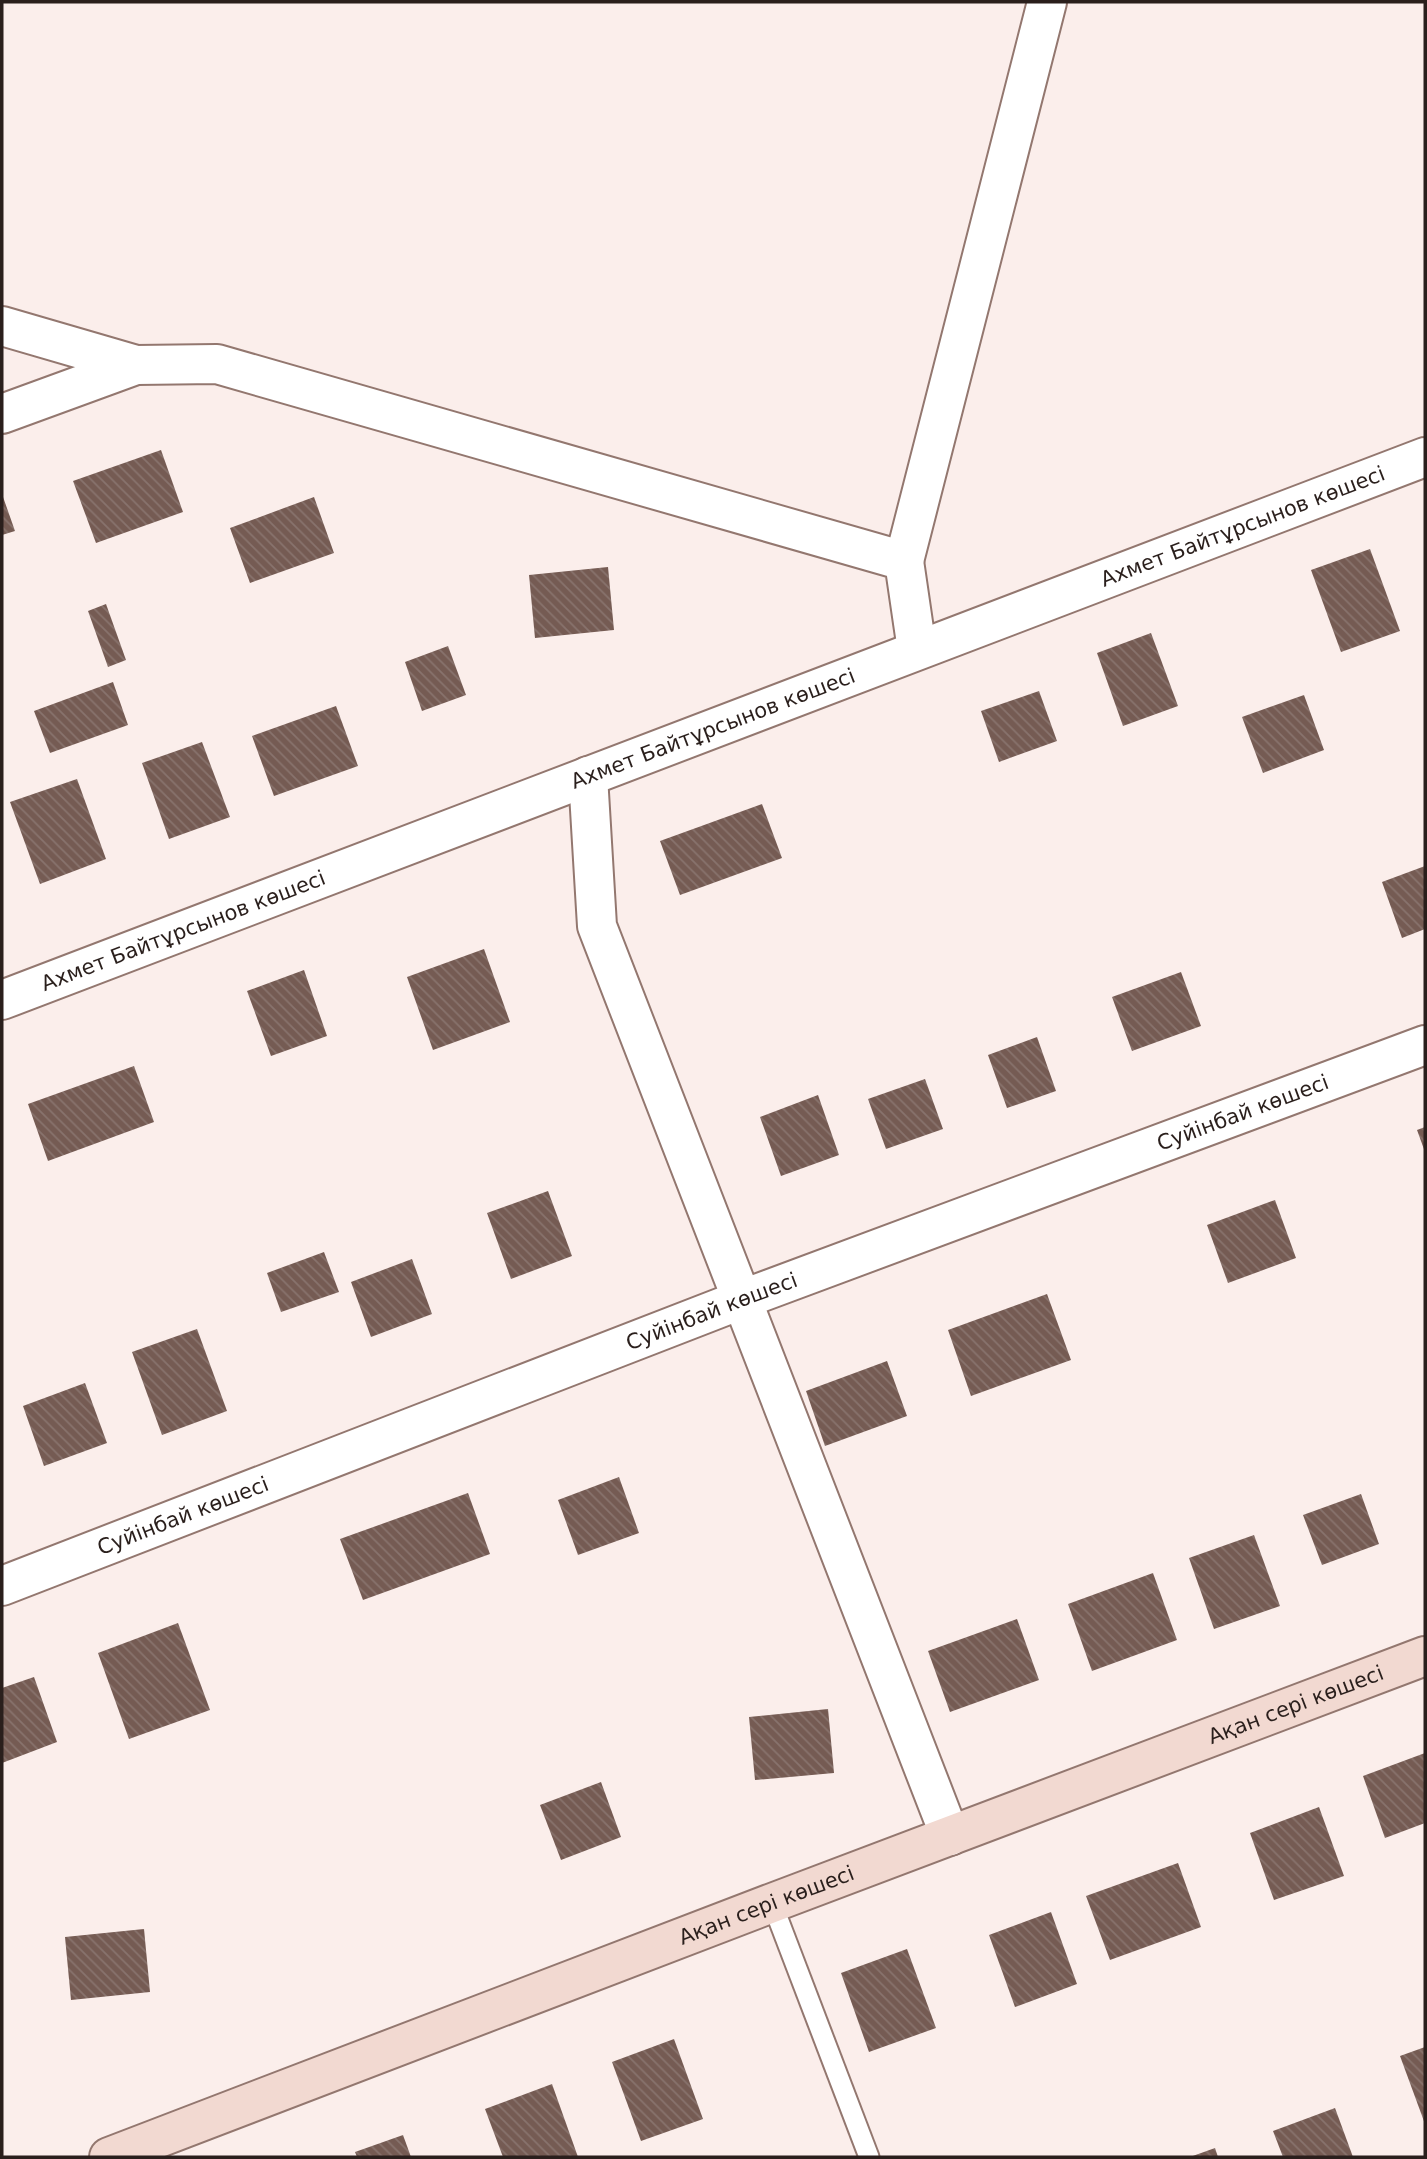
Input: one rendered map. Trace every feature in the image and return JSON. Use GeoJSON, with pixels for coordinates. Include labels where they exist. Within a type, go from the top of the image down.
{"type":"FeatureCollection","features":[{"type":"Feature","properties":{"kind":"street"},"geometry":{"type":"LineString","coordinates":[[917,650],[904,561],[1047,2]]}},
{"type":"Feature","properties":{"kind":"street"},"geometry":{"type":"LineString","coordinates":[[2,326],[136,365],[217,364],[904,561]]}},
{"type":"Feature","properties":{"kind":"street"},"geometry":{"type":"LineString","coordinates":[[2,414],[136,365]]}},
{"type":"Feature","properties":{"kind":"street","name":"Ахмет Байтұрсынов көшесі"},"geometry":{"type":"LineString","coordinates":[[2,1000],[1425,457]]}},
{"type":"Feature","properties":{"kind":"street"},"geometry":{"type":"LineString","coordinates":[[588,776],[597,926],[950,1836]]}},
{"type":"Feature","properties":{"kind":"street","name":"Суйінбай көшесі"},"geometry":{"type":"LineString","coordinates":[[2,1586],[743,1299],[1425,1045]]}},
{"type":"Feature","properties":{"kind":"street","name":"Ақан сері көшесі"},"geometry":{"type":"LineString","coordinates":[[109,2157],[1425,1656]]}},
{"type":"Feature","properties":{"kind":"lane"},"geometry":{"type":"LineString","coordinates":[[772,1903],[869,2157]]}},
{"type":"Feature","properties":{"kind":"building"},"geometry":{"type":"Polygon","coordinates":[[[161,450],[183,512],[96,543],[73,481],[161,450]]]}},
{"type":"Feature","properties":{"kind":"building"},"geometry":{"type":"Polygon","coordinates":[[[2,494],[15,531],[2,535],[2,494]]]}},
{"type":"Feature","properties":{"kind":"building"},"geometry":{"type":"Polygon","coordinates":[[[314,497],[334,553],[250,583],[230,528],[314,497]]]}},
{"type":"Feature","properties":{"kind":"building"},"geometry":{"type":"Polygon","coordinates":[[[1370,549],[1400,631],[1341,652],[1311,570],[1370,549]]]}},
{"type":"Feature","properties":{"kind":"building"},"geometry":{"type":"Polygon","coordinates":[[[608,567],[614,630],[535,638],[529,575],[608,567]]]}},
{"type":"Feature","properties":{"kind":"building"},"geometry":{"type":"Polygon","coordinates":[[[106,604],[126,660],[108,667],[88,611],[106,604]]]}},
{"type":"Feature","properties":{"kind":"building"},"geometry":{"type":"Polygon","coordinates":[[[1151,633],[1178,706],[1123,726],[1097,653],[1151,633]]]}},
{"type":"Feature","properties":{"kind":"building"},"geometry":{"type":"Polygon","coordinates":[[[448,646],[466,695],[422,711],[405,662],[448,646]]]}},
{"type":"Feature","properties":{"kind":"building"},"geometry":{"type":"Polygon","coordinates":[[[113,682],[128,725],[50,753],[34,711],[113,682]]]}},
{"type":"Feature","properties":{"kind":"building"},"geometry":{"type":"Polygon","coordinates":[[[1039,691],[1057,741],[999,762],[981,711],[1039,691]]]}},
{"type":"Feature","properties":{"kind":"building"},"geometry":{"type":"Polygon","coordinates":[[[1304,695],[1324,750],[1263,773],[1242,717],[1304,695]]]}},
{"type":"Feature","properties":{"kind":"building"},"geometry":{"type":"Polygon","coordinates":[[[336,706],[358,766],[274,796],[252,736],[336,706]]]}},
{"type":"Feature","properties":{"kind":"building"},"geometry":{"type":"Polygon","coordinates":[[[202,742],[230,817],[169,839],[142,763],[202,742]]]}},
{"type":"Feature","properties":{"kind":"building"},"geometry":{"type":"Polygon","coordinates":[[[77,779],[106,859],[40,884],[10,802],[77,779]]]}},
{"type":"Feature","properties":{"kind":"building"},"geometry":{"type":"Polygon","coordinates":[[[762,804],[782,858],[680,895],[660,841],[762,804]]]}},
{"type":"Feature","properties":{"kind":"building"},"geometry":{"type":"Polygon","coordinates":[[[1425,866],[1425,929],[1402,938],[1382,882],[1425,866]]]}},
{"type":"Feature","properties":{"kind":"building"},"geometry":{"type":"Polygon","coordinates":[[[484,949],[510,1022],[433,1050],[407,977],[484,949]]]}},
{"type":"Feature","properties":{"kind":"building"},"geometry":{"type":"Polygon","coordinates":[[[304,970],[327,1036],[271,1056],[247,991],[304,970]]]}},
{"type":"Feature","properties":{"kind":"building"},"geometry":{"type":"Polygon","coordinates":[[[1181,972],[1201,1026],[1132,1051],[1112,997],[1181,972]]]}},
{"type":"Feature","properties":{"kind":"building"},"geometry":{"type":"Polygon","coordinates":[[[1037,1037],[1056,1091],[1007,1108],[988,1055],[1037,1037]]]}},
{"type":"Feature","properties":{"kind":"building"},"geometry":{"type":"Polygon","coordinates":[[[134,1066],[154,1122],[48,1161],[28,1104],[134,1066]]]}},
{"type":"Feature","properties":{"kind":"building"},"geometry":{"type":"Polygon","coordinates":[[[925,1079],[943,1129],[886,1149],[868,1099],[925,1079]]]}},
{"type":"Feature","properties":{"kind":"building"},"geometry":{"type":"Polygon","coordinates":[[[818,1095],[839,1155],[781,1176],[760,1117],[818,1095]]]}},
{"type":"Feature","properties":{"kind":"building"},"geometry":{"type":"Polygon","coordinates":[[[1425,1127],[1425,1152],[1417,1130],[1425,1127]]]}},
{"type":"Feature","properties":{"kind":"building"},"geometry":{"type":"Polygon","coordinates":[[[548,1191],[572,1256],[511,1279],[487,1213],[548,1191]]]}},
{"type":"Feature","properties":{"kind":"building"},"geometry":{"type":"Polygon","coordinates":[[[1275,1200],[1296,1258],[1228,1283],[1207,1225],[1275,1200]]]}},
{"type":"Feature","properties":{"kind":"building"},"geometry":{"type":"Polygon","coordinates":[[[324,1252],[339,1292],[281,1312],[267,1273],[324,1252]]]}},
{"type":"Feature","properties":{"kind":"building"},"geometry":{"type":"Polygon","coordinates":[[[412,1259],[432,1314],[371,1337],[351,1282],[412,1259]]]}},
{"type":"Feature","properties":{"kind":"building"},"geometry":{"type":"Polygon","coordinates":[[[1047,1294],[1071,1360],[971,1396],[948,1330],[1047,1294]]]}},
{"type":"Feature","properties":{"kind":"building"},"geometry":{"type":"Polygon","coordinates":[[[197,1329],[227,1411],[162,1435],[132,1352],[197,1329]]]}},
{"type":"Feature","properties":{"kind":"building"},"geometry":{"type":"Polygon","coordinates":[[[887,1361],[907,1416],[825,1446],[806,1391],[887,1361]]]}},
{"type":"Feature","properties":{"kind":"building"},"geometry":{"type":"Polygon","coordinates":[[[85,1383],[107,1443],[44,1466],[23,1406],[85,1383]]]}},
{"type":"Feature","properties":{"kind":"building"},"geometry":{"type":"Polygon","coordinates":[[[619,1477],[639,1533],[578,1555],[558,1500],[619,1477]]]}},
{"type":"Feature","properties":{"kind":"building"},"geometry":{"type":"Polygon","coordinates":[[[468,1493],[490,1554],[363,1600],[340,1539],[468,1493]]]}},
{"type":"Feature","properties":{"kind":"building"},"geometry":{"type":"Polygon","coordinates":[[[1361,1494],[1379,1544],[1322,1565],[1303,1515],[1361,1494]]]}},
{"type":"Feature","properties":{"kind":"building"},"geometry":{"type":"Polygon","coordinates":[[[1254,1535],[1280,1606],[1214,1629],[1189,1558],[1254,1535]]]}},
{"type":"Feature","properties":{"kind":"building"},"geometry":{"type":"Polygon","coordinates":[[[1153,1573],[1177,1640],[1092,1671],[1068,1604],[1153,1573]]]}},
{"type":"Feature","properties":{"kind":"building"},"geometry":{"type":"Polygon","coordinates":[[[1017,1619],[1039,1680],[950,1712],[928,1651],[1017,1619]]]}},
{"type":"Feature","properties":{"kind":"building"},"geometry":{"type":"Polygon","coordinates":[[[178,1623],[210,1710],[129,1739],[98,1653],[178,1623]]]}},
{"type":"Feature","properties":{"kind":"building"},"geometry":{"type":"Polygon","coordinates":[[[34,1677],[57,1742],[2,1763],[2,1688],[34,1677]]]}},
{"type":"Feature","properties":{"kind":"building"},"geometry":{"type":"Polygon","coordinates":[[[828,1709],[834,1773],[755,1780],[749,1717],[828,1709]]]}},
{"type":"Feature","properties":{"kind":"building"},"geometry":{"type":"Polygon","coordinates":[[[1425,1753],[1425,1823],[1385,1838],[1363,1776],[1425,1753]]]}},
{"type":"Feature","properties":{"kind":"building"},"geometry":{"type":"Polygon","coordinates":[[[601,1782],[621,1837],[561,1860],[540,1805],[601,1782]]]}},
{"type":"Feature","properties":{"kind":"building"},"geometry":{"type":"Polygon","coordinates":[[[1319,1807],[1344,1876],[1274,1900],[1250,1833],[1319,1807]]]}},
{"type":"Feature","properties":{"kind":"building"},"geometry":{"type":"Polygon","coordinates":[[[1178,1863],[1201,1927],[1110,1960],[1086,1896],[1178,1863]]]}},
{"type":"Feature","properties":{"kind":"building"},"geometry":{"type":"Polygon","coordinates":[[[1051,1912],[1077,1984],[1015,2007],[989,1935],[1051,1912]]]}},
{"type":"Feature","properties":{"kind":"building"},"geometry":{"type":"Polygon","coordinates":[[[144,1929],[150,1992],[71,2000],[65,1937],[144,1929]]]}},
{"type":"Feature","properties":{"kind":"building"},"geometry":{"type":"Polygon","coordinates":[[[907,1949],[936,2028],[869,2052],[841,1973],[907,1949]]]}},
{"type":"Feature","properties":{"kind":"building"},"geometry":{"type":"Polygon","coordinates":[[[674,2039],[703,2119],[641,2141],[612,2062],[674,2039]]]}},
{"type":"Feature","properties":{"kind":"building"},"geometry":{"type":"Polygon","coordinates":[[[1425,2047],[1425,2124],[1400,2056],[1425,2047]]]}},
{"type":"Feature","properties":{"kind":"building"},"geometry":{"type":"Polygon","coordinates":[[[552,2084],[578,2157],[503,2157],[485,2109],[552,2084]]]}},
{"type":"Feature","properties":{"kind":"building"},"geometry":{"type":"Polygon","coordinates":[[[1335,2108],[1353,2157],[1283,2157],[1273,2131],[1335,2108]]]}},
{"type":"Feature","properties":{"kind":"building"},"geometry":{"type":"Polygon","coordinates":[[[403,2135],[411,2157],[357,2157],[355,2152],[403,2135]]]}},
{"type":"Feature","properties":{"kind":"building"},"geometry":{"type":"Polygon","coordinates":[[[1215,2148],[1218,2157],[1190,2157],[1215,2148]]]}}]}
